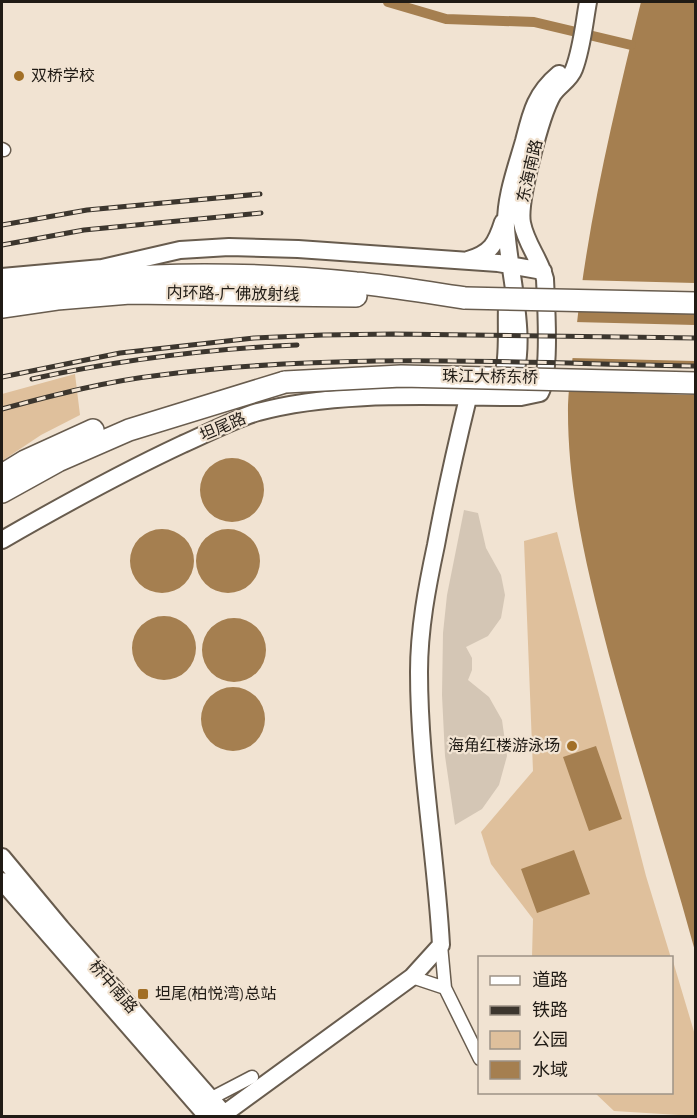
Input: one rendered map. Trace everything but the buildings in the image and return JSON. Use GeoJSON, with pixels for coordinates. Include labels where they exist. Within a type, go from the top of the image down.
{"type":"FeatureCollection","features":[{"type":"Feature","properties":{"kind":"highway"},"geometry":{"type":"LineString","coordinates":[[2,292],[82,281],[147,277],[231,276],[357,283],[465,298],[696,303]]}},
{"type":"Feature","properties":{"kind":"highway","name":"内环路-广佛放射线"},"geometry":{"type":"LineString","coordinates":[[2,307],[57,299],[130,293],[465,298]]}},
{"type":"Feature","properties":{"kind":"highway","name":"珠江大桥东桥"},"geometry":{"type":"LineString","coordinates":[[285,382],[401,376],[696,383]]}},
{"type":"Feature","properties":{"kind":"highway"},"geometry":{"type":"LineString","coordinates":[[2,475],[62,443],[148,409],[224,391],[285,382]]}},
{"type":"Feature","properties":{"kind":"highway"},"geometry":{"type":"LineString","coordinates":[[2,492],[58,461],[129,430],[285,382]]}},
{"type":"Feature","properties":{"kind":"street","name":"东海南路"},"geometry":{"type":"LineString","coordinates":[[468,398],[536,395],[543,387],[546,350],[546,294],[543,271],[527,242],[522,222],[523,197],[546,108],[554,93],[573,71],[588,2]]}},
{"type":"Feature","properties":{"kind":"street","name":"东海南路"},"geometry":{"type":"LineString","coordinates":[[496,397],[504,368],[509,264],[506,213],[538,96],[578,51]]}},
{"type":"Feature","properties":{"kind":"street"},"geometry":{"type":"LineString","coordinates":[[468,261],[491,249],[496,242],[506,213]]}},
{"type":"Feature","properties":{"kind":"street"},"geometry":{"type":"LineString","coordinates":[[2,277],[102,268],[202,248],[298,249],[509,264],[543,271]]}},
{"type":"Feature","properties":{"kind":"street"},"geometry":{"type":"LineString","coordinates":[[468,398],[449,476],[427,590],[419,669],[423,759],[438,893],[445,988],[478,1055]]}},
{"type":"Feature","properties":{"kind":"street","name":"坦尾路"},"geometry":{"type":"LineString","coordinates":[[2,540],[108,480],[216,428],[258,412],[296,405],[355,399],[468,398]]}},
{"type":"Feature","properties":{"kind":"street","name":"桥中南路"},"geometry":{"type":"LineString","coordinates":[[2,857],[205,1107]]}},
{"type":"Feature","properties":{"kind":"street","name":"桥中南路"},"geometry":{"type":"LineString","coordinates":[[2,881],[205,1107],[225,1115]]}},
{"type":"Feature","properties":{"kind":"street"},"geometry":{"type":"LineString","coordinates":[[225,1115],[412,977],[441,945]]}},
{"type":"Feature","properties":{"kind":"street"},"geometry":{"type":"LineString","coordinates":[[412,977],[445,988]]}},
{"type":"Feature","properties":{"kind":"street"},"geometry":{"type":"LineString","coordinates":[[205,1107],[252,1077]]}},
{"type":"Feature","properties":{"kind":"green space"},"geometry":{"type":"Polygon","coordinates":[[[75,374],[80,415],[41,435],[2,461],[2,394],[75,374]]]}},
{"type":"Feature","properties":{"kind":"green space","name":"海角红楼游泳场"},"geometry":{"type":"Polygon","coordinates":[[[557,532],[646,876],[670,956],[532,956],[533,919],[491,864],[481,832],[533,771],[524,541],[557,532]]]}},
{"type":"Feature","properties":{"kind":"green space"},"geometry":{"type":"Polygon","coordinates":[[[673,961],[695,1035],[695,1116],[614,1111],[596,1094],[673,1094],[673,961]]]}},
{"type":"Feature","properties":{"kind":"water"},"geometry":{"type":"Polygon","coordinates":[[[641,2],[695,2],[695,951],[601,624],[580,532],[569,437],[569,387],[587,248],[612,125],[641,2]]]}},
{"type":"Feature","properties":{"kind":"water"},"geometry":{"type":"Polygon","coordinates":[[[232,458],[250,464],[258,472],[264,490],[258,508],[250,516],[232,522],[214,516],[206,508],[200,490],[206,472],[214,464],[232,458]]]}},
{"type":"Feature","properties":{"kind":"water"},"geometry":{"type":"Polygon","coordinates":[[[162,529],[180,535],[188,543],[194,561],[188,579],[180,587],[162,593],[144,587],[136,579],[130,561],[136,543],[144,535],[162,529]]]}},
{"type":"Feature","properties":{"kind":"water"},"geometry":{"type":"Polygon","coordinates":[[[228,529],[246,535],[254,543],[260,561],[254,579],[246,587],[228,593],[210,587],[202,579],[196,561],[202,543],[210,535],[228,529]]]}},
{"type":"Feature","properties":{"kind":"water"},"geometry":{"type":"Polygon","coordinates":[[[164,616],[182,622],[190,630],[196,648],[190,666],[182,674],[164,680],[146,674],[138,666],[132,648],[138,630],[146,622],[164,616]]]}},
{"type":"Feature","properties":{"kind":"water"},"geometry":{"type":"Polygon","coordinates":[[[234,618],[252,624],[260,632],[266,650],[260,668],[252,676],[234,682],[216,676],[208,668],[202,650],[208,632],[216,624],[234,618]]]}},
{"type":"Feature","properties":{"kind":"water"},"geometry":{"type":"Polygon","coordinates":[[[233,687],[251,693],[259,701],[265,719],[259,737],[251,745],[233,751],[215,745],[207,737],[201,719],[207,701],[215,693],[233,687]]]}},
{"type":"Feature","properties":{"kind":"water"},"geometry":{"type":"Polygon","coordinates":[[[596,746],[622,819],[589,831],[563,757],[596,746]]]}},
{"type":"Feature","properties":{"kind":"water"},"geometry":{"type":"Polygon","coordinates":[[[574,850],[590,894],[537,913],[521,869],[574,850]]]}},
{"type":"Feature","properties":{"kind":"pier"},"geometry":{"type":"Polygon","coordinates":[[[578,280],[695,283],[695,313],[575,311],[578,280]]]}},
{"type":"Feature","properties":{"kind":"pier"},"geometry":{"type":"Polygon","coordinates":[[[574,322],[695,325],[695,361],[570,358],[574,322]]]}},
{"type":"Feature","properties":{"kind":"pier"},"geometry":{"type":"Polygon","coordinates":[[[569,365],[695,368],[695,395],[567,391],[569,365]]]}},
{"type":"Feature","properties":{"kind":"waterway"},"geometry":{"type":"LineString","coordinates":[[388,2],[446,19],[534,22],[631,45]]}},
{"type":"Feature","properties":{"kind":"railway"},"geometry":{"type":"LineString","coordinates":[[2,225],[87,210],[260,194]]}},
{"type":"Feature","properties":{"kind":"railway"},"geometry":{"type":"LineString","coordinates":[[2,245],[84,230],[261,213]]}},
{"type":"Feature","properties":{"kind":"railway"},"geometry":{"type":"LineString","coordinates":[[2,377],[120,353],[254,338],[394,334],[696,338]]}},
{"type":"Feature","properties":{"kind":"railway"},"geometry":{"type":"LineString","coordinates":[[32,379],[164,356],[297,345]]}},
{"type":"Feature","properties":{"kind":"railway"},"geometry":{"type":"LineString","coordinates":[[2,409],[121,381],[227,368],[294,363],[495,361],[696,366]]}},
{"type":"Feature","properties":{"kind":"place","name":"双桥学校"},"geometry":{"type":"Point","coordinates":[19,76]}},
{"type":"Feature","properties":{"kind":"place","name":"海角红楼游泳场"},"geometry":{"type":"Point","coordinates":[572,746]}},
{"type":"Feature","properties":{"kind":"place","name":"坦尾(柏悦湾)总站"},"geometry":{"type":"Point","coordinates":[143,994]}}]}
